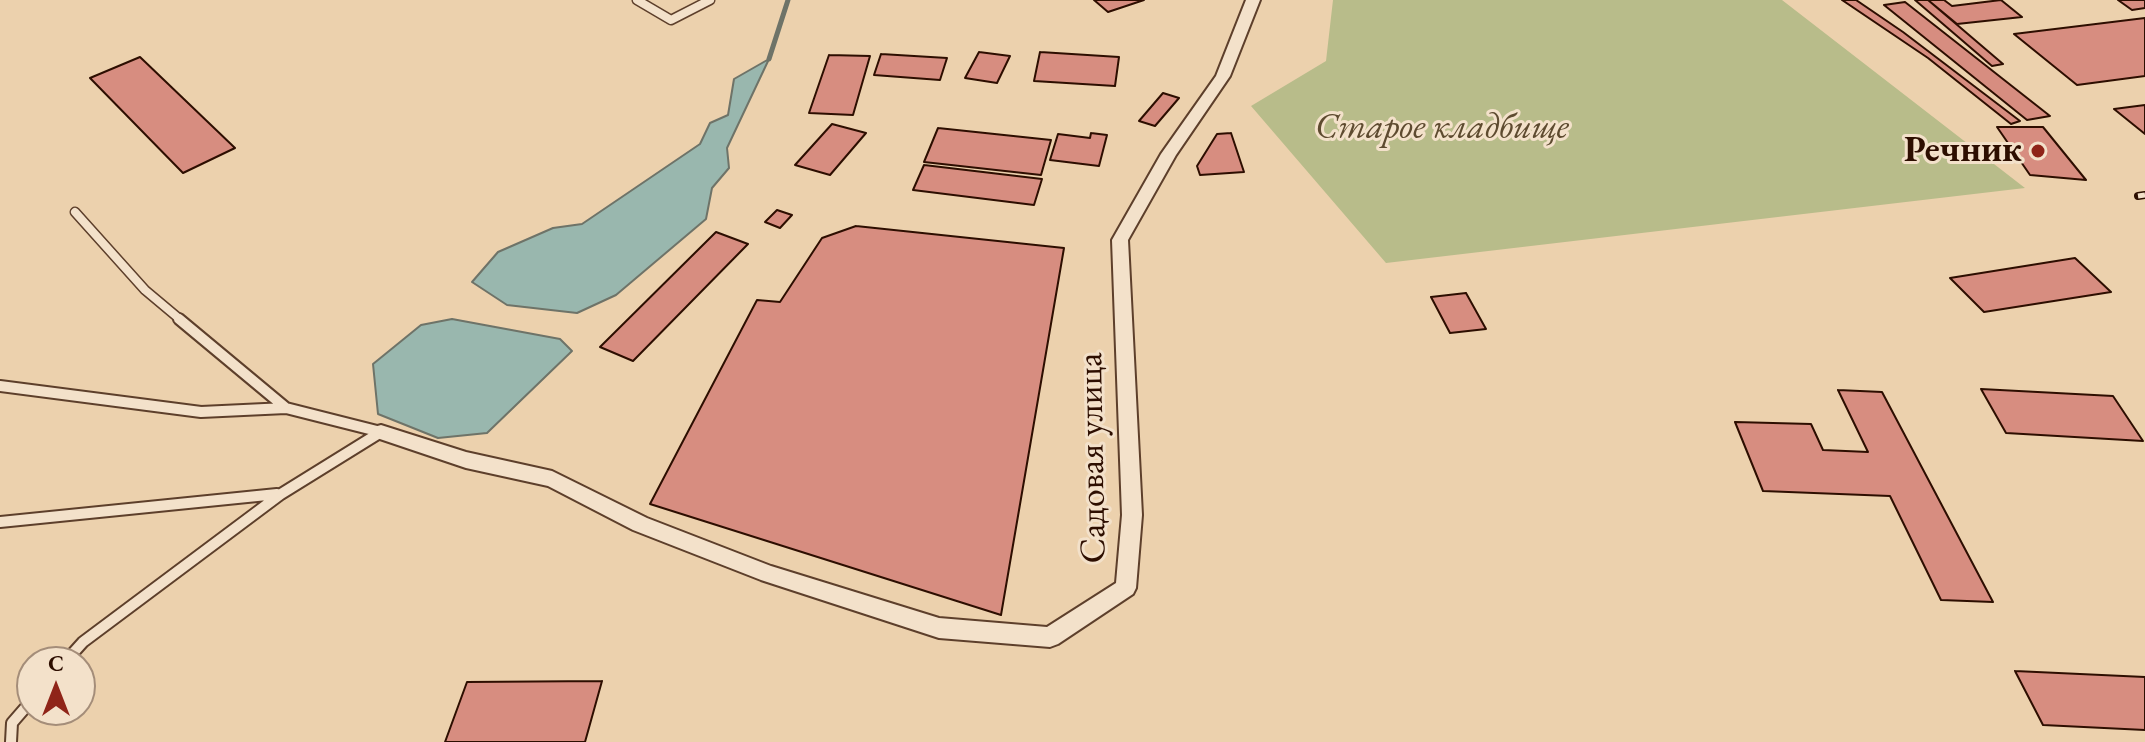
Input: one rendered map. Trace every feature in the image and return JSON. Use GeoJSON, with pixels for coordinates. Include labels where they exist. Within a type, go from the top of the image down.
{"type":"FeatureCollection","features":[{"type":"Feature","properties":{"kind":"street","name":"Садовая улица"},"geometry":{"type":"LineString","coordinates":[[381,432],[466,460],[552,479],[654,530],[768,574],[939,628],[1050,637],[1126,588],[1132,515],[1120,240],[1169,154],[1223,76],[1253,0]]}},
{"type":"Feature","properties":{"kind":"lane"},"geometry":{"type":"LineString","coordinates":[[637,0],[671,20],[710,0]]}},
{"type":"Feature","properties":{"kind":"lane"},"geometry":{"type":"LineString","coordinates":[[75,212],[145,290],[286,408]]}},
{"type":"Feature","properties":{"kind":"lane"},"geometry":{"type":"LineString","coordinates":[[0,386],[201,412],[286,408],[381,432]]}},
{"type":"Feature","properties":{"kind":"lane"},"geometry":{"type":"LineString","coordinates":[[79,646],[281,494],[381,432]]}},
{"type":"Feature","properties":{"kind":"lane"},"geometry":{"type":"LineString","coordinates":[[0,522],[281,494]]}},
{"type":"Feature","properties":{"kind":"lane"},"geometry":{"type":"LineString","coordinates":[[11,742],[12,723],[16,718]]}},
{"type":"Feature","properties":{"kind":"green space","name":"Старое кладбище"},"geometry":{"type":"Polygon","coordinates":[[[1333,0],[1782,0],[2025,188],[1386,263],[1251,106],[1326,61],[1333,0]]]}},
{"type":"Feature","properties":{"kind":"water"},"geometry":{"type":"Polygon","coordinates":[[[769,59],[727,148],[729,168],[712,188],[706,219],[616,295],[577,313],[507,305],[472,282],[498,252],[553,228],[582,224],[700,144],[710,123],[728,115],[734,79],[769,59]]]}},
{"type":"Feature","properties":{"kind":"water"},"geometry":{"type":"Polygon","coordinates":[[[452,319],[560,339],[572,351],[487,433],[438,438],[378,414],[373,364],[421,325],[452,319]]]}},
{"type":"Feature","properties":{"kind":"building"},"geometry":{"type":"Polygon","coordinates":[[[1094,0],[1144,0],[1108,12],[1094,0]]]}},
{"type":"Feature","properties":{"kind":"building"},"geometry":{"type":"Polygon","coordinates":[[[1842,0],[1856,0],[2020,121],[2011,124],[1928,58],[1842,0]]]}},
{"type":"Feature","properties":{"kind":"building"},"geometry":{"type":"Polygon","coordinates":[[[1915,0],[1928,0],[2003,64],[1992,66],[1915,0]]]}},
{"type":"Feature","properties":{"kind":"building"},"geometry":{"type":"Polygon","coordinates":[[[1928,0],[1944,0],[1952,6],[2001,0],[2022,17],[1957,24],[1928,0]]]}},
{"type":"Feature","properties":{"kind":"building"},"geometry":{"type":"Polygon","coordinates":[[[2118,0],[2145,0],[2145,8],[2132,10],[2118,0]]]}},
{"type":"Feature","properties":{"kind":"building"},"geometry":{"type":"Polygon","coordinates":[[[1905,2],[2050,116],[2027,120],[1884,5],[1905,2]]]}},
{"type":"Feature","properties":{"kind":"building"},"geometry":{"type":"Polygon","coordinates":[[[2145,18],[2145,76],[2077,85],[2014,34],[2145,18]]]}},
{"type":"Feature","properties":{"kind":"building"},"geometry":{"type":"Polygon","coordinates":[[[979,52],[1010,56],[997,83],[965,78],[979,52]]]}},
{"type":"Feature","properties":{"kind":"building"},"geometry":{"type":"Polygon","coordinates":[[[1040,52],[1119,57],[1115,86],[1034,81],[1040,52]]]}},
{"type":"Feature","properties":{"kind":"building"},"geometry":{"type":"Polygon","coordinates":[[[881,54],[947,58],[940,80],[874,75],[881,54]]]}},
{"type":"Feature","properties":{"kind":"building"},"geometry":{"type":"Polygon","coordinates":[[[829,55],[870,56],[853,115],[809,113],[829,55]]]}},
{"type":"Feature","properties":{"kind":"building"},"geometry":{"type":"Polygon","coordinates":[[[140,57],[235,148],[183,173],[90,78],[140,57]]]}},
{"type":"Feature","properties":{"kind":"building"},"geometry":{"type":"Polygon","coordinates":[[[1163,93],[1179,98],[1155,126],[1139,121],[1163,93]]]}},
{"type":"Feature","properties":{"kind":"building"},"geometry":{"type":"Polygon","coordinates":[[[2145,105],[2145,134],[2114,109],[2145,105]]]}},
{"type":"Feature","properties":{"kind":"building"},"geometry":{"type":"Polygon","coordinates":[[[832,124],[866,133],[830,175],[795,165],[832,124]]]}},
{"type":"Feature","properties":{"kind":"building","name":"Речник"},"geometry":{"type":"Polygon","coordinates":[[[1997,127],[2043,127],[2086,180],[2030,175],[1997,127]]]}},
{"type":"Feature","properties":{"kind":"building"},"geometry":{"type":"Polygon","coordinates":[[[938,128],[1051,140],[1041,175],[924,162],[938,128]]]}},
{"type":"Feature","properties":{"kind":"building"},"geometry":{"type":"Polygon","coordinates":[[[1091,133],[1107,135],[1099,166],[1050,160],[1058,134],[1090,138],[1091,133]]]}},
{"type":"Feature","properties":{"kind":"building"},"geometry":{"type":"Polygon","coordinates":[[[1231,133],[1244,172],[1200,175],[1197,166],[1217,134],[1231,133]]]}},
{"type":"Feature","properties":{"kind":"building"},"geometry":{"type":"Polygon","coordinates":[[[924,165],[1042,179],[1034,205],[913,190],[924,165]]]}},
{"type":"Feature","properties":{"kind":"building"},"geometry":{"type":"Polygon","coordinates":[[[777,210],[792,215],[780,228],[765,222],[777,210]]]}},
{"type":"Feature","properties":{"kind":"building"},"geometry":{"type":"Polygon","coordinates":[[[856,226],[1064,248],[1001,615],[650,504],[757,300],[780,302],[822,238],[856,226]]]}},
{"type":"Feature","properties":{"kind":"building"},"geometry":{"type":"Polygon","coordinates":[[[716,232],[748,244],[633,361],[600,347],[716,232]]]}},
{"type":"Feature","properties":{"kind":"building"},"geometry":{"type":"Polygon","coordinates":[[[2075,258],[2111,292],[1984,312],[1950,278],[2075,258]]]}},
{"type":"Feature","properties":{"kind":"building"},"geometry":{"type":"Polygon","coordinates":[[[1466,293],[1486,329],[1450,333],[1431,297],[1466,293]]]}},
{"type":"Feature","properties":{"kind":"building"},"geometry":{"type":"Polygon","coordinates":[[[1981,389],[2113,396],[2143,441],[2006,433],[1981,389]]]}},
{"type":"Feature","properties":{"kind":"building"},"geometry":{"type":"Polygon","coordinates":[[[1838,390],[1882,392],[1993,602],[1941,600],[1890,496],[1763,491],[1735,422],[1811,424],[1823,450],[1868,452],[1838,390]]]}},
{"type":"Feature","properties":{"kind":"building"},"geometry":{"type":"Polygon","coordinates":[[[2015,671],[2145,677],[2145,730],[2043,725],[2015,671]]]}},
{"type":"Feature","properties":{"kind":"building"},"geometry":{"type":"Polygon","coordinates":[[[602,681],[585,742],[445,742],[467,682],[602,681]]]}},
{"type":"Feature","properties":{"kind":"waterway"},"geometry":{"type":"LineString","coordinates":[[769,59],[788,0]]}},
{"type":"Feature","properties":{"kind":"railway"},"geometry":{"type":"LineString","coordinates":[[2138,196],[2145,195]]}},
{"type":"Feature","properties":{"kind":"place","name":"Речник"},"geometry":{"type":"Point","coordinates":[2038,151]}}]}
